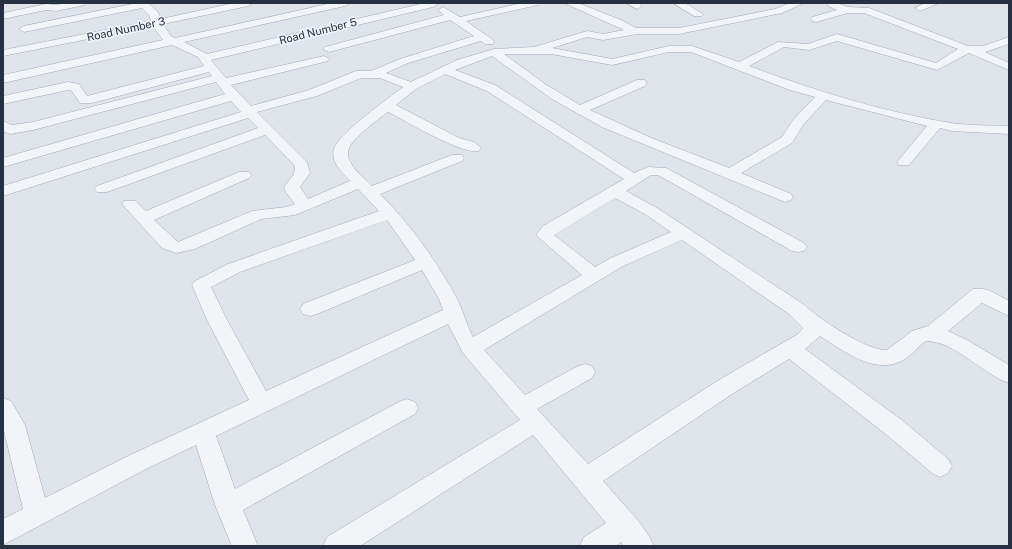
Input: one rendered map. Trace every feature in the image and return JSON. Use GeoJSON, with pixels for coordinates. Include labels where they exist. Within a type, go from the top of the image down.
{"type":"FeatureCollection","features":[{"type":"Feature","properties":{"kind":"street"},"geometry":{"type":"LineString","coordinates":[[3,16],[46,7],[56,8],[82,3]]}},
{"type":"Feature","properties":{"kind":"street","name":"Road Number 3"},"geometry":{"type":"LineString","coordinates":[[3,52],[156,19],[248,3]]}},
{"type":"Feature","properties":{"kind":"street"},"geometry":{"type":"LineString","coordinates":[[3,79],[248,23],[345,3]]}},
{"type":"Feature","properties":{"kind":"street"},"geometry":{"type":"LineString","coordinates":[[432,3],[483,36],[520,73],[580,110],[625,132],[785,197]]}},
{"type":"Feature","properties":{"kind":"street","name":"Road Number 5"},"geometry":{"type":"LineString","coordinates":[[214,72],[432,3]]}},
{"type":"Feature","properties":{"kind":"street"},"geometry":{"type":"LineString","coordinates":[[3,102],[72,86],[77,89],[84,100],[92,99],[214,72],[326,54],[456,18],[535,3]]}},
{"type":"Feature","properties":{"kind":"street"},"geometry":{"type":"LineString","coordinates":[[570,3],[617,22],[633,31]]}},
{"type":"Feature","properties":{"kind":"street"},"geometry":{"type":"LineString","coordinates":[[678,3],[698,14]]}},
{"type":"Feature","properties":{"kind":"street"},"geometry":{"type":"LineString","coordinates":[[534,50],[584,34],[603,37],[633,31],[679,31],[778,11],[799,3]]}},
{"type":"Feature","properties":{"kind":"street"},"geometry":{"type":"LineString","coordinates":[[920,8],[934,3]]}},
{"type":"Feature","properties":{"kind":"street"},"geometry":{"type":"LineString","coordinates":[[24,29],[143,4],[156,19],[162,32],[171,41],[197,51],[233,96],[293,154],[303,167],[301,177],[292,187],[293,191],[305,205]]}},
{"type":"Feature","properties":{"kind":"street"},"geometry":{"type":"LineString","coordinates":[[830,4],[865,10],[970,49],[1009,67]]}},
{"type":"Feature","properties":{"kind":"street"},"geometry":{"type":"LineString","coordinates":[[816,19],[847,6]]}},
{"type":"Feature","properties":{"kind":"street"},"geometry":{"type":"LineString","coordinates":[[231,7],[248,23]]}},
{"type":"Feature","properties":{"kind":"street"},"geometry":{"type":"LineString","coordinates":[[87,28],[156,19]]}},
{"type":"Feature","properties":{"kind":"street"},"geometry":{"type":"LineString","coordinates":[[3,191],[313,93],[354,76],[374,74],[404,61],[483,36]]}},
{"type":"Feature","properties":{"kind":"street"},"geometry":{"type":"LineString","coordinates":[[739,67],[785,43],[809,47],[837,37],[937,67],[970,49],[984,49],[1009,40]]}},
{"type":"Feature","properties":{"kind":"street"},"geometry":{"type":"LineString","coordinates":[[641,546],[586,479],[470,348],[448,299],[426,262],[390,213],[345,167],[341,158],[341,149],[354,133],[412,86],[461,62],[498,52],[534,50],[612,62],[669,49],[686,48],[707,53],[775,81],[936,124],[965,128],[1009,130]]}},
{"type":"Feature","properties":{"kind":"street"},"geometry":{"type":"LineString","coordinates":[[445,70],[491,88],[634,179]]}},
{"type":"Feature","properties":{"kind":"street"},"geometry":{"type":"LineString","coordinates":[[3,133],[89,113],[214,72]]}},
{"type":"Feature","properties":{"kind":"street"},"geometry":{"type":"LineString","coordinates":[[374,74],[412,86]]}},
{"type":"Feature","properties":{"kind":"street"},"geometry":{"type":"LineString","coordinates":[[580,110],[641,83]]}},
{"type":"Feature","properties":{"kind":"street"},"geometry":{"type":"LineString","coordinates":[[731,174],[787,140],[798,123],[823,95]]}},
{"type":"Feature","properties":{"kind":"street"},"geometry":{"type":"LineString","coordinates":[[3,163],[233,96]]}},
{"type":"Feature","properties":{"kind":"street"},"geometry":{"type":"LineString","coordinates":[[387,106],[454,141],[474,148]]}},
{"type":"Feature","properties":{"kind":"street"},"geometry":{"type":"LineString","coordinates":[[904,162],[936,124]]}},
{"type":"Feature","properties":{"kind":"street"},"geometry":{"type":"LineString","coordinates":[[3,125],[10,130],[19,129]]}},
{"type":"Feature","properties":{"kind":"street"},"geometry":{"type":"LineString","coordinates":[[102,189],[268,130]]}},
{"type":"Feature","properties":{"kind":"street"},"geometry":{"type":"LineString","coordinates":[[130,204],[168,244],[176,248],[189,245],[258,214],[266,212],[283,213],[457,158]]}},
{"type":"Feature","properties":{"kind":"street"},"geometry":{"type":"LineString","coordinates":[[594,276],[544,235],[549,230],[617,191],[634,179],[652,170],[661,171],[798,247]]}},
{"type":"Feature","properties":{"kind":"street"},"geometry":{"type":"LineString","coordinates":[[144,218],[244,175]]}},
{"type":"Feature","properties":{"kind":"street"},"geometry":{"type":"LineString","coordinates":[[617,191],[796,309],[811,323],[863,352],[882,358],[891,357],[900,353],[923,334],[932,334],[957,344],[1009,375]]}},
{"type":"Feature","properties":{"kind":"street"},"geometry":{"type":"LineString","coordinates":[[262,404],[217,320],[201,285],[234,268],[390,213]]}},
{"type":"Feature","properties":{"kind":"street"},"geometry":{"type":"LineString","coordinates":[[470,348],[617,262],[682,233]]}},
{"type":"Feature","properties":{"kind":"street"},"geometry":{"type":"LineString","coordinates":[[310,309],[426,262]]}},
{"type":"Feature","properties":{"kind":"street"},"geometry":{"type":"LineString","coordinates":[[932,334],[980,294],[1009,309]]}},
{"type":"Feature","properties":{"kind":"street"},"geometry":{"type":"LineString","coordinates":[[3,533],[37,514],[203,432],[453,313]]}},
{"type":"Feature","properties":{"kind":"street"},"geometry":{"type":"LineString","coordinates":[[586,479],[727,386],[811,335],[814,330],[811,323]]}},
{"type":"Feature","properties":{"kind":"street"},"geometry":{"type":"LineString","coordinates":[[789,348],[895,428],[940,466]]}},
{"type":"Feature","properties":{"kind":"street"},"geometry":{"type":"LineString","coordinates":[[336,546],[528,414],[585,372]]}},
{"type":"Feature","properties":{"kind":"street"},"geometry":{"type":"LineString","coordinates":[[3,407],[14,425],[37,514]]}},
{"type":"Feature","properties":{"kind":"street"},"geometry":{"type":"LineString","coordinates":[[228,505],[407,408]]}},
{"type":"Feature","properties":{"kind":"street"},"geometry":{"type":"LineString","coordinates":[[203,432],[228,505],[245,546]]}},
{"type":"Feature","properties":{"kind":"street"},"geometry":{"type":"LineString","coordinates":[[593,546],[625,525]]}}]}
